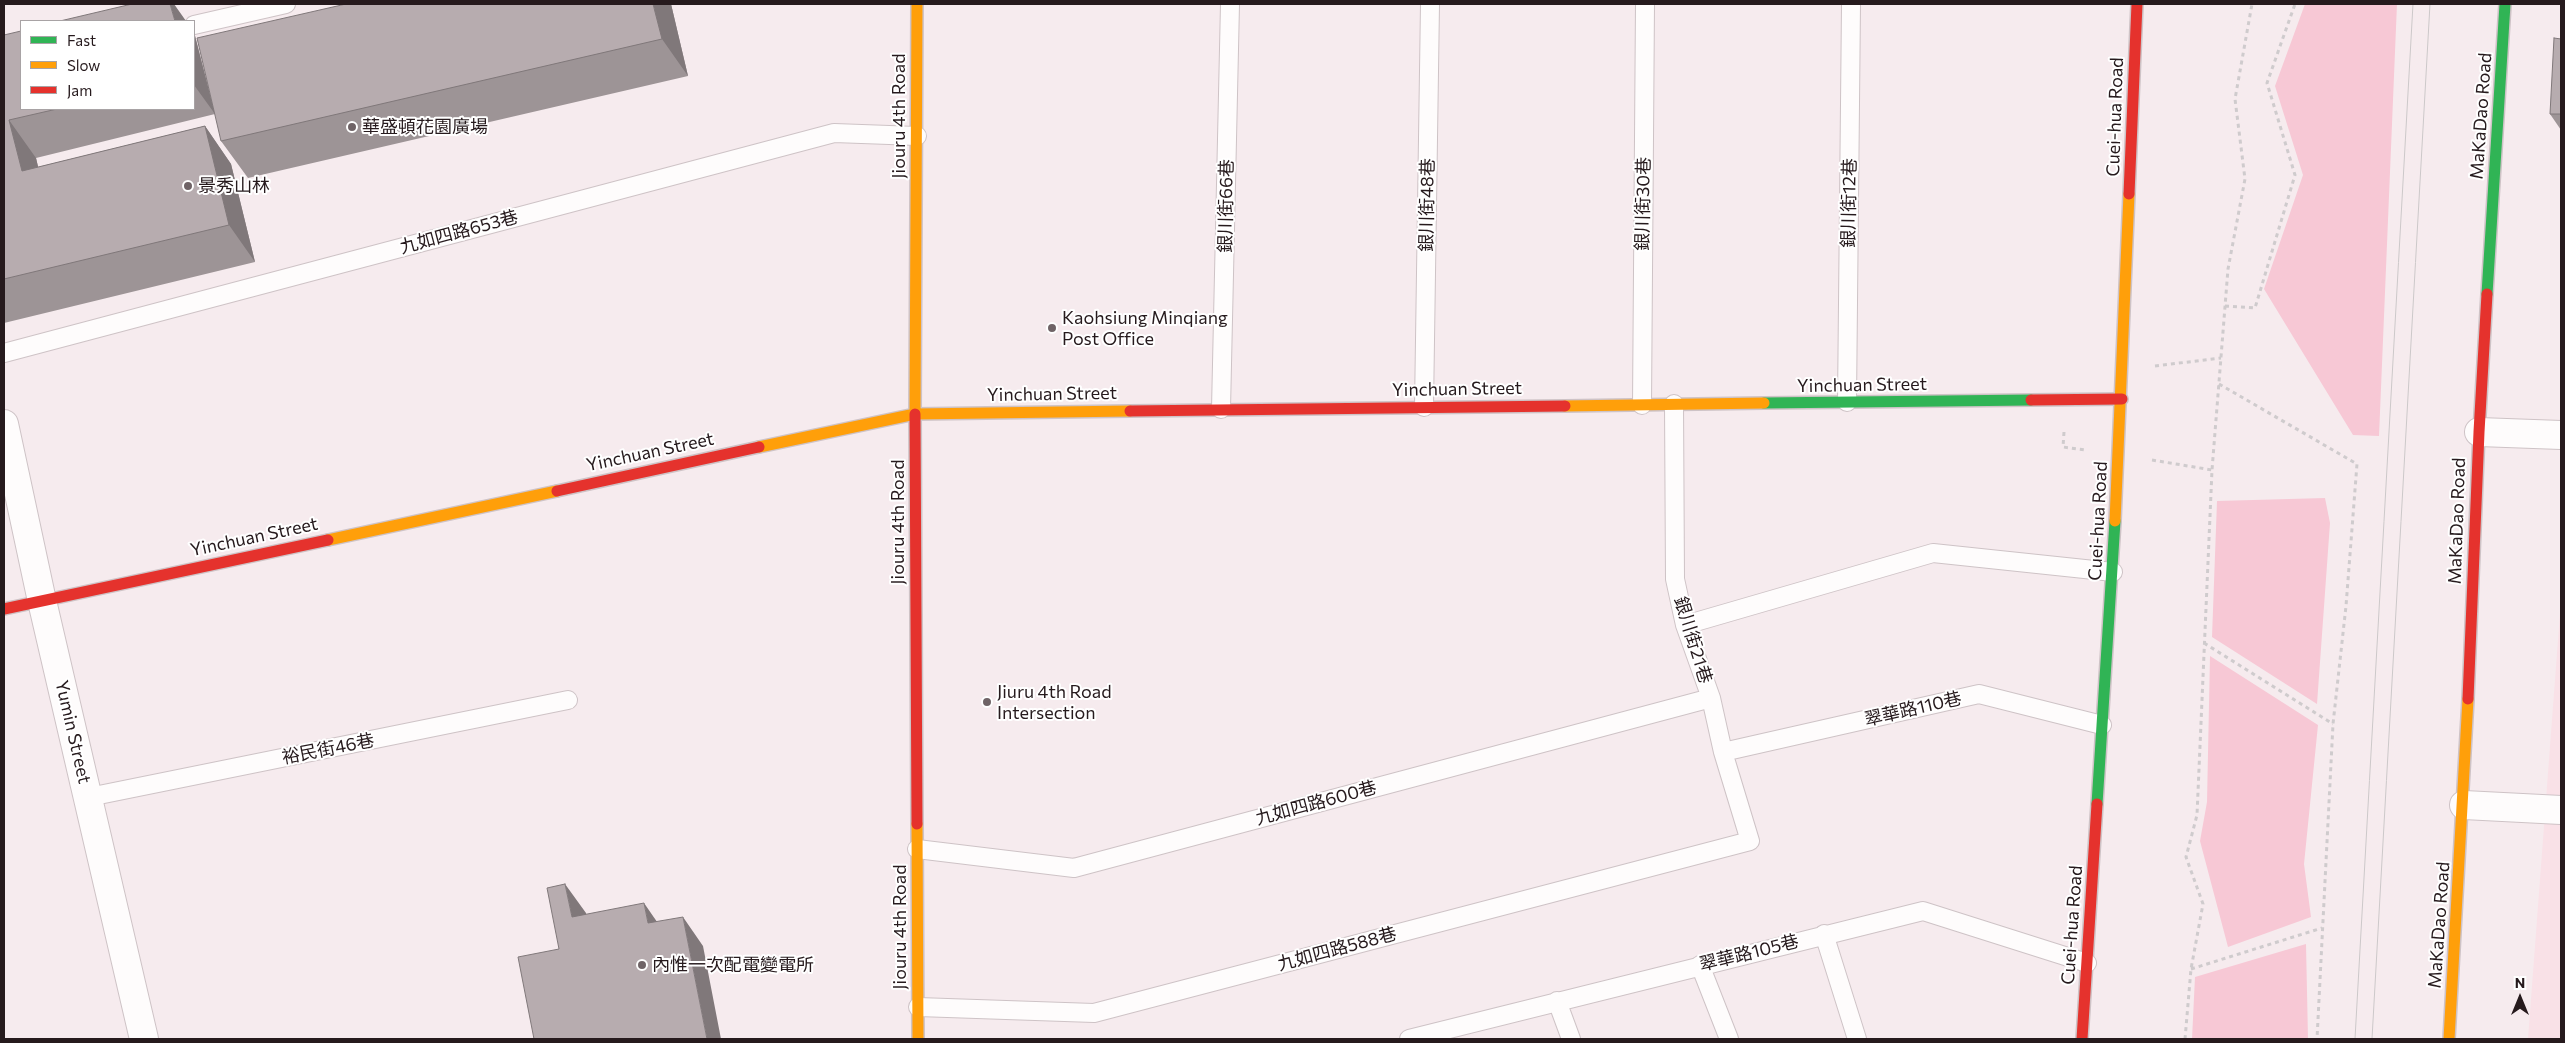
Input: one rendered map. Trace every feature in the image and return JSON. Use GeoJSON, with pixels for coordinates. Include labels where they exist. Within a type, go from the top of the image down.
{"type":"FeatureCollection","features":[{"type":"Feature","properties":{"kind":"street","name":"Jiouru 4th Road"},"geometry":{"type":"LineString","coordinates":[[917,4],[915,414],[918,1039]]}},
{"type":"Feature","properties":{"kind":"street","name":"Cuei-hua Road"},"geometry":{"type":"LineString","coordinates":[[2082,1039],[2113,572],[2122,398],[2137,4]]}},
{"type":"Feature","properties":{"kind":"street","name":"MaKaDao Road"},"geometry":{"type":"LineString","coordinates":[[2449,1039],[2464,805],[2479,432],[2505,4]]}},
{"type":"Feature","properties":{"kind":"street","name":"Yinchuan Street"},"geometry":{"type":"LineString","coordinates":[[4,609],[915,414],[2122,398]]}},
{"type":"Feature","properties":{"kind":"street","name":"Yumin Street"},"geometry":{"type":"LineString","coordinates":[[4,424],[42,601],[144,1039]]}},
{"type":"Feature","properties":{"kind":"street"},"geometry":{"type":"LineString","coordinates":[[2479,432],[2561,435]]}},
{"type":"Feature","properties":{"kind":"street"},"geometry":{"type":"LineString","coordinates":[[2464,805],[2561,810]]}},
{"type":"Feature","properties":{"kind":"lane"},"geometry":{"type":"LineString","coordinates":[[195,25],[286,4]]}},
{"type":"Feature","properties":{"kind":"lane","name":"銀川街66巷"},"geometry":{"type":"LineString","coordinates":[[1221,409],[1230,4]]}},
{"type":"Feature","properties":{"kind":"lane","name":"銀川街48巷"},"geometry":{"type":"LineString","coordinates":[[1424,407],[1430,4]]}},
{"type":"Feature","properties":{"kind":"lane","name":"銀川街30巷"},"geometry":{"type":"LineString","coordinates":[[1642,405],[1645,4]]}},
{"type":"Feature","properties":{"kind":"lane","name":"銀川街12巷"},"geometry":{"type":"LineString","coordinates":[[1847,402],[1852,4]]}},
{"type":"Feature","properties":{"kind":"lane","name":"九如四路653巷"},"geometry":{"type":"LineString","coordinates":[[4,353],[834,133],[917,136]]}},
{"type":"Feature","properties":{"kind":"lane","name":"銀川街21巷"},"geometry":{"type":"LineString","coordinates":[[1674,404],[1675,579],[1685,625],[1711,698],[1723,752],[1750,841]]}},
{"type":"Feature","properties":{"kind":"lane"},"geometry":{"type":"LineString","coordinates":[[1685,625],[1933,553],[2113,572]]}},
{"type":"Feature","properties":{"kind":"lane","name":"翠華路110巷"},"geometry":{"type":"LineString","coordinates":[[1723,752],[1979,694],[2102,725]]}},
{"type":"Feature","properties":{"kind":"lane","name":"九如四路600巷"},"geometry":{"type":"LineString","coordinates":[[917,849],[1074,868],[1711,698]]}},
{"type":"Feature","properties":{"kind":"lane","name":"裕民街46巷"},"geometry":{"type":"LineString","coordinates":[[88,797],[568,700]]}},
{"type":"Feature","properties":{"kind":"lane","name":"九如四路588巷"},"geometry":{"type":"LineString","coordinates":[[918,1007],[1094,1013],[1750,841]]}},
{"type":"Feature","properties":{"kind":"lane","name":"翠華路105巷"},"geometry":{"type":"LineString","coordinates":[[1409,1039],[1824,934],[1923,911],[2087,963]]}},
{"type":"Feature","properties":{"kind":"lane"},"geometry":{"type":"LineString","coordinates":[[1824,934],[1856,1039]]}},
{"type":"Feature","properties":{"kind":"lane"},"geometry":{"type":"LineString","coordinates":[[1700,965],[1729,1039]]}},
{"type":"Feature","properties":{"kind":"lane"},"geometry":{"type":"LineString","coordinates":[[1558,1001],[1571,1039]]}},
{"type":"Feature","properties":{"kind":"path"},"geometry":{"type":"LineString","coordinates":[[2185,1039],[2190,969],[2203,904],[2186,857],[2197,815],[2212,470],[2228,269],[2245,179],[2235,99],[2252,4]]}},
{"type":"Feature","properties":{"kind":"path"},"geometry":{"type":"LineString","coordinates":[[2225,306],[2255,308],[2294,175],[2267,82],[2295,4]]}},
{"type":"Feature","properties":{"kind":"path"},"geometry":{"type":"LineString","coordinates":[[2219,384],[2357,464],[2346,606],[2333,724],[2317,1039]]}},
{"type":"Feature","properties":{"kind":"path"},"geometry":{"type":"LineString","coordinates":[[2204,643],[2333,724]]}},
{"type":"Feature","properties":{"kind":"path"},"geometry":{"type":"LineString","coordinates":[[2190,969],[2322,928]]}},
{"type":"Feature","properties":{"kind":"shaded area"},"geometry":{"type":"Polygon","coordinates":[[[2305,4],[2397,4],[2379,436],[2353,435],[2264,289],[2303,175],[2275,86],[2305,4]]]}},
{"type":"Feature","properties":{"kind":"shaded area"},"geometry":{"type":"Polygon","coordinates":[[[2325,498],[2330,523],[2317,704],[2212,637],[2217,501],[2325,498]]]}},
{"type":"Feature","properties":{"kind":"shaded area"},"geometry":{"type":"Polygon","coordinates":[[[2561,600],[2561,1039],[2528,1039],[2561,600]]]}},
{"type":"Feature","properties":{"kind":"shaded area"},"geometry":{"type":"Polygon","coordinates":[[[2210,656],[2318,725],[2304,864],[2311,917],[2228,947],[2200,841],[2207,802],[2210,656]]]}},
{"type":"Feature","properties":{"kind":"shaded area"},"geometry":{"type":"Polygon","coordinates":[[[2306,944],[2308,1039],[2192,1039],[2195,977],[2306,944]]]}},
{"type":"Feature","properties":{"kind":"building"},"geometry":{"type":"Polygon","coordinates":[[[132,4],[170,4],[175,20],[64,20],[132,4]]]}},
{"type":"Feature","properties":{"kind":"building"},"geometry":{"type":"Polygon","coordinates":[[[346,4],[653,4],[662,39],[221,141],[197,38],[346,4]]]}},
{"type":"Feature","properties":{"kind":"building"},"geometry":{"type":"Polygon","coordinates":[[[20,31],[20,110],[53,110],[9,120],[22,171],[205,126],[229,225],[4,279],[4,35],[20,31]]]}},
{"type":"Feature","properties":{"kind":"building"},"geometry":{"type":"Polygon","coordinates":[[[2554,38],[2561,39],[2561,114],[2550,114],[2554,38]]]}},
{"type":"Feature","properties":{"kind":"building","name":"內惟一次配電變電所"},"geometry":{"type":"Polygon","coordinates":[[[565,884],[572,917],[644,903],[648,923],[683,917],[707,1039],[534,1039],[518,957],[559,949],[547,888],[565,884]]]}},
{"type":"Feature","properties":{"kind":"tram line"},"geometry":{"type":"LineString","coordinates":[[2355,1039],[2413,4]]}},
{"type":"Feature","properties":{"kind":"tram line"},"geometry":{"type":"LineString","coordinates":[[2372,1039],[2430,4]]}},
{"type":"Feature","properties":{"kind":"traffic: fast"},"geometry":{"type":"LineString","coordinates":[[2487,294],[2505,4]]}},
{"type":"Feature","properties":{"kind":"traffic: fast"},"geometry":{"type":"LineString","coordinates":[[1764,403],[2031,400]]}},
{"type":"Feature","properties":{"kind":"traffic: fast"},"geometry":{"type":"LineString","coordinates":[[2097,804],[2115,521]]}},
{"type":"Feature","properties":{"kind":"traffic: slow"},"geometry":{"type":"LineString","coordinates":[[915,414],[917,4]]}},
{"type":"Feature","properties":{"kind":"traffic: slow"},"geometry":{"type":"LineString","coordinates":[[2115,521],[2129,194]]}},
{"type":"Feature","properties":{"kind":"traffic: slow"},"geometry":{"type":"LineString","coordinates":[[1565,406],[1764,403]]}},
{"type":"Feature","properties":{"kind":"traffic: slow"},"geometry":{"type":"LineString","coordinates":[[759,447],[915,414],[1130,411]]}},
{"type":"Feature","properties":{"kind":"traffic: slow"},"geometry":{"type":"LineString","coordinates":[[328,540],[557,491]]}},
{"type":"Feature","properties":{"kind":"traffic: slow"},"geometry":{"type":"LineString","coordinates":[[2449,1039],[2468,699]]}},
{"type":"Feature","properties":{"kind":"traffic: slow"},"geometry":{"type":"LineString","coordinates":[[917,824],[918,1039]]}},
{"type":"Feature","properties":{"kind":"traffic: jam"},"geometry":{"type":"LineString","coordinates":[[2129,194],[2137,4]]}},
{"type":"Feature","properties":{"kind":"traffic: jam"},"geometry":{"type":"LineString","coordinates":[[2468,699],[2479,432],[2487,294]]}},
{"type":"Feature","properties":{"kind":"traffic: jam"},"geometry":{"type":"LineString","coordinates":[[2031,400],[2122,399]]}},
{"type":"Feature","properties":{"kind":"traffic: jam"},"geometry":{"type":"LineString","coordinates":[[1130,411],[1565,406]]}},
{"type":"Feature","properties":{"kind":"traffic: jam"},"geometry":{"type":"LineString","coordinates":[[915,414],[917,824]]}},
{"type":"Feature","properties":{"kind":"traffic: jam"},"geometry":{"type":"LineString","coordinates":[[557,491],[759,447]]}},
{"type":"Feature","properties":{"kind":"traffic: jam"},"geometry":{"type":"LineString","coordinates":[[4,609],[328,540]]}},
{"type":"Feature","properties":{"kind":"traffic: jam"},"geometry":{"type":"LineString","coordinates":[[2082,1039],[2097,804]]}},
{"type":"Feature","properties":{"kind":"place","name":"華盛頓花園廣場"},"geometry":{"type":"Point","coordinates":[352,127]}},
{"type":"Feature","properties":{"kind":"place","name":"景秀山林"},"geometry":{"type":"Point","coordinates":[188,186]}},
{"type":"Feature","properties":{"kind":"place","name":"Kaohsiung Minqiang Post Office"},"geometry":{"type":"Point","coordinates":[1052,328]}},
{"type":"Feature","properties":{"kind":"place","name":"Jiuru 4th Road Intersection"},"geometry":{"type":"Point","coordinates":[987,702]}},
{"type":"Feature","properties":{"kind":"place","name":"內惟一次配電變電所"},"geometry":{"type":"Point","coordinates":[642,965]}}]}
